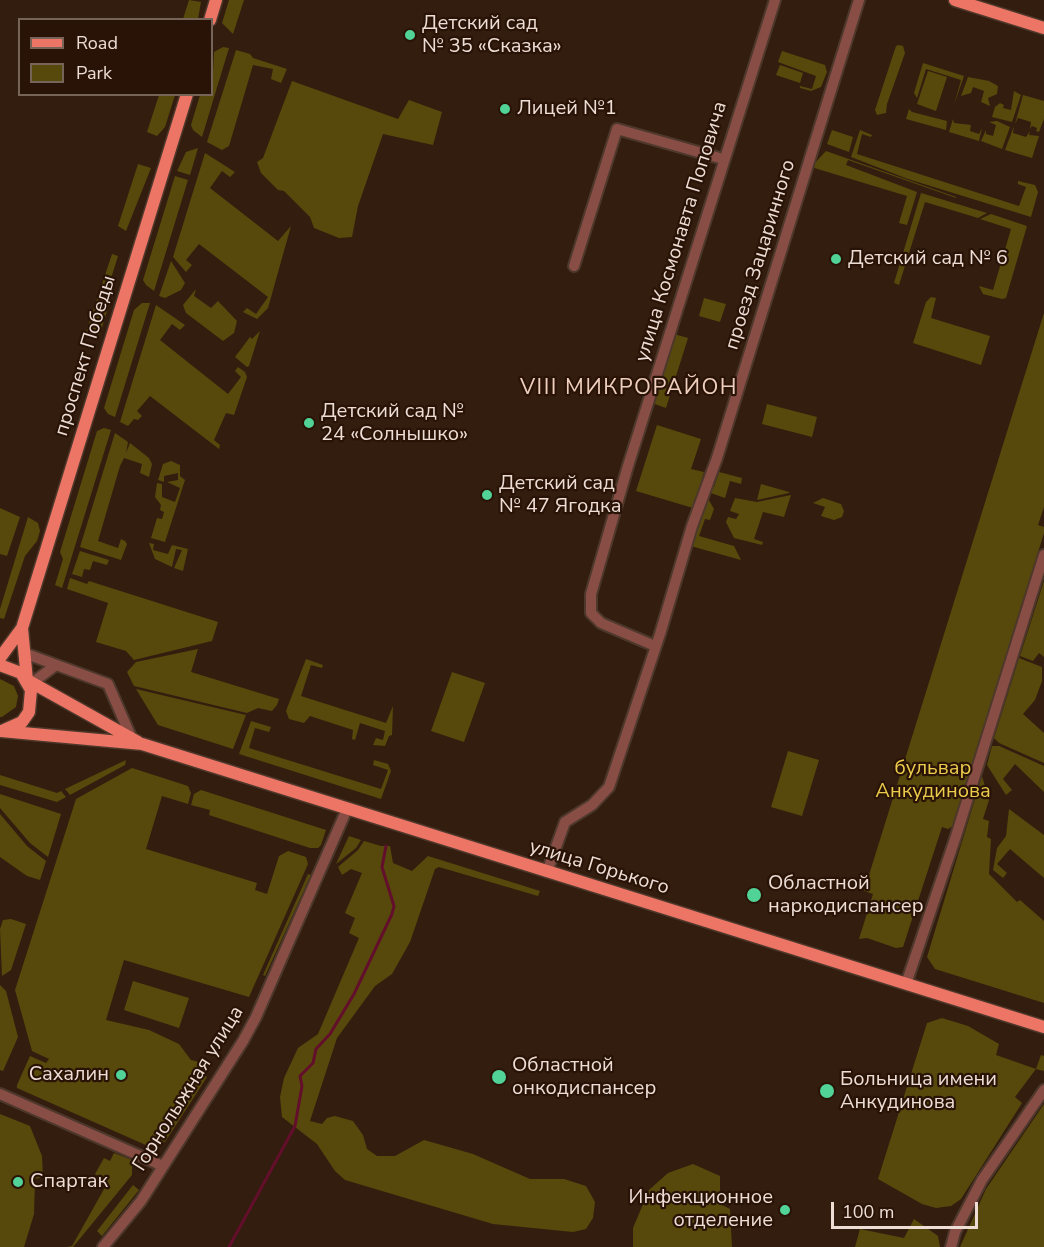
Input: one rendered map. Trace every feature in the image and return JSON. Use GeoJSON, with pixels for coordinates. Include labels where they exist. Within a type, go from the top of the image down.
{"type":"FeatureCollection","features":[{"type":"Feature","properties":{"kind":"main road"},"geometry":{"type":"LineString","coordinates":[[211,18],[216,0]]}},
{"type":"Feature","properties":{"kind":"main road"},"geometry":{"type":"LineString","coordinates":[[955,0],[1044,28]]}},
{"type":"Feature","properties":{"kind":"main road","name":"проспект Победы"},"geometry":{"type":"LineString","coordinates":[[1,730],[12,728],[29,712],[32,701],[22,628],[186,96]]}},
{"type":"Feature","properties":{"kind":"main road","name":"проспект Победы"},"geometry":{"type":"LineString","coordinates":[[0,658],[4,645],[22,628]]}},
{"type":"Feature","properties":{"kind":"main road","name":"улица Горького"},"geometry":{"type":"LineString","coordinates":[[0,665],[13,668],[30,681],[137,742],[1044,1027]]}},
{"type":"Feature","properties":{"kind":"main road","name":"улица Горького"},"geometry":{"type":"LineString","coordinates":[[1,730],[137,742]]}},
{"type":"Feature","properties":{"kind":"street","name":"улица Космонавта Поповича"},"geometry":{"type":"LineString","coordinates":[[654,651],[602,623],[591,613],[591,594],[723,159],[775,0]]}},
{"type":"Feature","properties":{"kind":"street","name":"проезд Зацаринного"},"geometry":{"type":"LineString","coordinates":[[547,872],[565,822],[592,805],[609,787],[692,526],[717,458],[859,0]]}},
{"type":"Feature","properties":{"kind":"street"},"geometry":{"type":"LineString","coordinates":[[574,266],[617,129],[723,159]]}},
{"type":"Feature","properties":{"kind":"street"},"geometry":{"type":"LineString","coordinates":[[906,984],[956,836],[1044,555]]}},
{"type":"Feature","properties":{"kind":"street"},"geometry":{"type":"LineString","coordinates":[[24,653],[108,684],[137,742]]}},
{"type":"Feature","properties":{"kind":"street"},"geometry":{"type":"LineString","coordinates":[[30,681],[56,665]]}},
{"type":"Feature","properties":{"kind":"street","name":"Горнолыжная улица"},"geometry":{"type":"LineString","coordinates":[[103,1247],[141,1201],[222,1075],[256,1017],[347,809]]}},
{"type":"Feature","properties":{"kind":"street"},"geometry":{"type":"LineString","coordinates":[[951,1247],[955,1232],[982,1180],[1044,1090]]}},
{"type":"Feature","properties":{"kind":"street"},"geometry":{"type":"LineString","coordinates":[[0,1094],[163,1167]]}},
{"type":"Feature","properties":{"kind":"green space"},"geometry":{"type":"Polygon","coordinates":[[[189,0],[201,2],[198,18],[183,18],[189,0]]]}},
{"type":"Feature","properties":{"kind":"green space"},"geometry":{"type":"Polygon","coordinates":[[[229,0],[244,0],[233,34],[222,23],[229,0]]]}},
{"type":"Feature","properties":{"kind":"green space"},"geometry":{"type":"Polygon","coordinates":[[[896,46],[903,46],[905,53],[886,113],[877,115],[875,110],[896,46]]]}},
{"type":"Feature","properties":{"kind":"green space"},"geometry":{"type":"Polygon","coordinates":[[[223,47],[229,48],[202,137],[193,130],[191,125],[200,96],[213,96],[214,52],[223,47]]]}},
{"type":"Feature","properties":{"kind":"green space"},"geometry":{"type":"Polygon","coordinates":[[[236,50],[287,69],[281,83],[271,79],[273,69],[253,65],[229,146],[222,150],[207,142],[236,50]]]}},
{"type":"Feature","properties":{"kind":"green space"},"geometry":{"type":"Polygon","coordinates":[[[782,51],[825,65],[827,72],[821,87],[811,91],[800,88],[800,86],[812,89],[816,76],[778,62],[782,51]]]}},
{"type":"Feature","properties":{"kind":"green space"},"geometry":{"type":"Polygon","coordinates":[[[923,63],[964,76],[954,105],[961,80],[926,69],[917,98],[914,93],[923,63]]]}},
{"type":"Feature","properties":{"kind":"green space"},"geometry":{"type":"Polygon","coordinates":[[[780,65],[803,73],[800,83],[776,75],[780,65]]]}},
{"type":"Feature","properties":{"kind":"green space"},"geometry":{"type":"Polygon","coordinates":[[[928,71],[947,77],[936,111],[917,104],[928,71]]]}},
{"type":"Feature","properties":{"kind":"green space"},"geometry":{"type":"Polygon","coordinates":[[[968,77],[989,81],[998,86],[997,94],[988,98],[990,106],[981,102],[984,91],[973,87],[971,93],[961,96],[968,77]]]}},
{"type":"Feature","properties":{"kind":"green space"},"geometry":{"type":"Polygon","coordinates":[[[292,81],[398,119],[409,100],[442,112],[433,145],[383,134],[358,206],[352,237],[339,238],[314,228],[310,217],[284,191],[278,190],[261,173],[257,162],[263,158],[292,81]]]}},
{"type":"Feature","properties":{"kind":"green space"},"geometry":{"type":"Polygon","coordinates":[[[1014,91],[1021,95],[1012,122],[992,117],[995,107],[1000,103],[1004,105],[1003,108],[1011,110],[1014,91]]]}},
{"type":"Feature","properties":{"kind":"green space"},"geometry":{"type":"Polygon","coordinates":[[[1023,95],[1044,101],[1044,119],[1039,132],[1032,126],[1030,129],[1031,122],[1018,118],[1015,124],[1023,95]]]}},
{"type":"Feature","properties":{"kind":"green space"},"geometry":{"type":"Polygon","coordinates":[[[159,96],[175,96],[165,127],[157,136],[147,132],[159,96]]]}},
{"type":"Feature","properties":{"kind":"green space"},"geometry":{"type":"Polygon","coordinates":[[[909,109],[912,112],[947,121],[946,130],[906,119],[909,109]]]}},
{"type":"Feature","properties":{"kind":"green space"},"geometry":{"type":"Polygon","coordinates":[[[953,119],[954,123],[971,125],[970,131],[979,134],[982,128],[979,141],[949,132],[953,119]]]}},
{"type":"Feature","properties":{"kind":"green space"},"geometry":{"type":"Polygon","coordinates":[[[997,121],[1010,127],[1002,149],[981,141],[986,130],[986,134],[993,136],[996,125],[989,122],[997,121]]]}},
{"type":"Feature","properties":{"kind":"green space"},"geometry":{"type":"Polygon","coordinates":[[[1014,126],[1013,133],[1026,137],[1030,131],[1029,135],[1039,136],[1032,158],[1005,150],[1014,126]]]}},
{"type":"Feature","properties":{"kind":"green space"},"geometry":{"type":"Polygon","coordinates":[[[832,130],[853,137],[849,152],[827,144],[832,130]]]}},
{"type":"Feature","properties":{"kind":"green space"},"geometry":{"type":"Polygon","coordinates":[[[860,130],[872,135],[871,137],[862,134],[857,154],[1019,206],[1026,187],[1018,184],[1018,181],[1035,185],[1038,192],[1031,217],[908,179],[851,157],[860,130]]]}},
{"type":"Feature","properties":{"kind":"green space"},"geometry":{"type":"Polygon","coordinates":[[[198,148],[190,175],[177,171],[186,152],[198,148]]]}},
{"type":"Feature","properties":{"kind":"green space"},"geometry":{"type":"Polygon","coordinates":[[[826,151],[956,198],[848,160],[846,165],[917,192],[907,225],[899,223],[907,196],[811,167],[826,151]]]}},
{"type":"Feature","properties":{"kind":"green space"},"geometry":{"type":"Polygon","coordinates":[[[205,153],[235,172],[230,177],[222,171],[210,188],[278,241],[291,226],[268,308],[257,319],[243,312],[247,308],[256,314],[268,297],[199,244],[186,260],[192,265],[186,272],[173,257],[205,153]]]}},
{"type":"Feature","properties":{"kind":"green space"},"geometry":{"type":"Polygon","coordinates":[[[138,164],[151,168],[126,231],[118,226],[138,164]]]}},
{"type":"Feature","properties":{"kind":"green space"},"geometry":{"type":"Polygon","coordinates":[[[175,176],[188,180],[154,291],[143,280],[175,176]]]}},
{"type":"Feature","properties":{"kind":"green space"},"geometry":{"type":"Polygon","coordinates":[[[921,193],[987,213],[978,218],[925,202],[899,285],[894,283],[921,193]]]}},
{"type":"Feature","properties":{"kind":"green space"},"geometry":{"type":"Polygon","coordinates":[[[991,214],[1027,226],[1006,298],[1002,299],[983,294],[979,286],[993,290],[1011,229],[980,219],[991,214]]]}},
{"type":"Feature","properties":{"kind":"green space"},"geometry":{"type":"Polygon","coordinates":[[[112,254],[118,256],[109,285],[111,298],[100,334],[92,338],[85,335],[112,254]]]}},
{"type":"Feature","properties":{"kind":"green space"},"geometry":{"type":"Polygon","coordinates":[[[171,261],[185,283],[181,290],[165,298],[159,296],[171,261]]]}},
{"type":"Feature","properties":{"kind":"green space"},"geometry":{"type":"Polygon","coordinates":[[[196,289],[194,296],[211,308],[218,301],[237,321],[234,333],[223,341],[186,313],[183,305],[196,289]]]}},
{"type":"Feature","properties":{"kind":"green space"},"geometry":{"type":"Polygon","coordinates":[[[931,297],[936,298],[931,318],[990,336],[981,365],[913,343],[926,302],[931,297]]]}},
{"type":"Feature","properties":{"kind":"green space"},"geometry":{"type":"Polygon","coordinates":[[[704,298],[726,304],[720,322],[699,316],[704,298]]]}},
{"type":"Feature","properties":{"kind":"green space"},"geometry":{"type":"Polygon","coordinates":[[[142,303],[150,303],[115,417],[108,414],[104,408],[134,310],[142,303]]]}},
{"type":"Feature","properties":{"kind":"green space"},"geometry":{"type":"Polygon","coordinates":[[[156,305],[185,325],[180,330],[172,324],[160,340],[228,394],[241,377],[235,371],[238,367],[245,372],[247,377],[234,415],[226,413],[214,440],[220,445],[219,449],[150,396],[137,411],[142,416],[138,420],[134,419],[128,426],[120,422],[156,305]]]}},
{"type":"Feature","properties":{"kind":"green space","name":"бульвар Анкудинова"},"geometry":{"type":"Polygon","coordinates":[[[1044,313],[1044,507],[1038,525],[1044,527],[1044,533],[953,826],[948,829],[942,827],[903,947],[896,948],[867,938],[859,939],[873,894],[864,891],[1044,313]]]}},
{"type":"Feature","properties":{"kind":"green space"},"geometry":{"type":"Polygon","coordinates":[[[260,331],[247,367],[235,357],[250,337],[252,339],[260,331]]]}},
{"type":"Feature","properties":{"kind":"green space"},"geometry":{"type":"Polygon","coordinates":[[[674,334],[688,338],[666,408],[652,403],[674,334]]]}},
{"type":"Feature","properties":{"kind":"green space"},"geometry":{"type":"Polygon","coordinates":[[[767,404],[817,417],[812,437],[762,424],[767,404]]]}},
{"type":"Feature","properties":{"kind":"green space"},"geometry":{"type":"Polygon","coordinates":[[[657,425],[701,439],[691,469],[704,472],[693,508],[636,491],[657,425]]]}},
{"type":"Feature","properties":{"kind":"green space"},"geometry":{"type":"Polygon","coordinates":[[[104,428],[111,430],[62,588],[55,585],[63,559],[60,552],[97,431],[104,428]]]}},
{"type":"Feature","properties":{"kind":"green space"},"geometry":{"type":"Polygon","coordinates":[[[115,433],[128,442],[126,453],[130,443],[149,458],[152,464],[149,477],[140,473],[142,464],[124,458],[120,466],[98,541],[118,548],[121,539],[125,541],[127,544],[121,560],[80,547],[115,433]]]}},
{"type":"Feature","properties":{"kind":"green space"},"geometry":{"type":"Polygon","coordinates":[[[171,461],[180,465],[180,476],[185,480],[165,542],[151,538],[157,518],[162,519],[164,512],[160,510],[161,505],[155,497],[157,483],[162,484],[162,497],[175,502],[180,488],[167,482],[178,480],[178,473],[164,476],[164,482],[158,480],[163,464],[171,461]]]}},
{"type":"Feature","properties":{"kind":"green space"},"geometry":{"type":"Polygon","coordinates":[[[719,472],[742,478],[741,484],[730,481],[725,498],[708,492],[709,487],[714,487],[719,472]]]}},
{"type":"Feature","properties":{"kind":"green space"},"geometry":{"type":"Polygon","coordinates":[[[761,484],[789,492],[789,493],[757,500],[761,484]]]}},
{"type":"Feature","properties":{"kind":"green space"},"geometry":{"type":"Polygon","coordinates":[[[706,495],[714,509],[710,520],[705,519],[699,536],[734,546],[741,560],[687,545],[706,495]]]}},
{"type":"Feature","properties":{"kind":"green space"},"geometry":{"type":"Polygon","coordinates":[[[791,495],[784,517],[763,512],[754,539],[763,542],[762,545],[734,538],[726,522],[728,517],[736,519],[739,514],[730,511],[735,498],[757,502],[791,495]]]}},
{"type":"Feature","properties":{"kind":"green space"},"geometry":{"type":"Polygon","coordinates":[[[823,498],[841,504],[844,511],[842,517],[834,520],[821,516],[825,507],[813,503],[823,498]]]}},
{"type":"Feature","properties":{"kind":"green space"},"geometry":{"type":"Polygon","coordinates":[[[0,508],[20,517],[7,556],[0,554],[0,508]]]}},
{"type":"Feature","properties":{"kind":"green space"},"geometry":{"type":"Polygon","coordinates":[[[28,517],[38,523],[40,531],[37,541],[25,556],[4,619],[0,618],[0,609],[28,517]]]}},
{"type":"Feature","properties":{"kind":"green space"},"geometry":{"type":"Polygon","coordinates":[[[149,543],[154,544],[153,550],[168,554],[172,545],[188,549],[183,571],[174,568],[182,550],[176,549],[172,567],[155,559],[149,543]]]}},
{"type":"Feature","properties":{"kind":"green space"},"geometry":{"type":"Polygon","coordinates":[[[80,551],[109,560],[107,565],[93,561],[90,570],[84,569],[82,577],[72,574],[80,551]]]}},
{"type":"Feature","properties":{"kind":"green space"},"geometry":{"type":"Polygon","coordinates":[[[70,578],[87,584],[89,581],[218,622],[212,641],[134,660],[126,651],[96,642],[108,603],[67,589],[70,578]]]}},
{"type":"Feature","properties":{"kind":"green space"},"geometry":{"type":"Polygon","coordinates":[[[1044,581],[1044,657],[1039,653],[1033,661],[1020,656],[1044,581]]]}},
{"type":"Feature","properties":{"kind":"green space"},"geometry":{"type":"Polygon","coordinates":[[[198,649],[191,672],[279,699],[277,705],[272,711],[258,708],[247,713],[134,686],[127,672],[136,662],[198,649]]]}},
{"type":"Feature","properties":{"kind":"green space"},"geometry":{"type":"Polygon","coordinates":[[[1019,658],[1042,667],[1042,681],[1035,700],[1023,714],[1044,733],[1044,763],[999,743],[994,738],[1019,658]]]}},
{"type":"Feature","properties":{"kind":"green space"},"geometry":{"type":"Polygon","coordinates":[[[306,659],[323,665],[322,668],[311,665],[301,696],[386,723],[393,706],[392,735],[389,736],[385,746],[373,745],[376,738],[383,740],[385,731],[360,723],[355,740],[352,739],[353,730],[310,716],[304,723],[289,719],[286,711],[306,659]]]}},
{"type":"Feature","properties":{"kind":"green space"},"geometry":{"type":"Polygon","coordinates":[[[452,672],[485,683],[464,742],[431,731],[452,672]]]}},
{"type":"Feature","properties":{"kind":"green space"},"geometry":{"type":"Polygon","coordinates":[[[0,679],[14,686],[18,696],[16,707],[2,717],[0,717],[0,679]]]}},
{"type":"Feature","properties":{"kind":"green space"},"geometry":{"type":"Polygon","coordinates":[[[136,689],[246,715],[233,749],[158,725],[136,689]]]}},
{"type":"Feature","properties":{"kind":"green space"},"geometry":{"type":"Polygon","coordinates":[[[251,721],[271,727],[269,732],[255,728],[249,748],[381,789],[388,770],[373,765],[374,760],[388,764],[391,771],[381,799],[239,754],[251,721]]]}},
{"type":"Feature","properties":{"kind":"green space"},"geometry":{"type":"Polygon","coordinates":[[[992,746],[999,746],[1044,766],[1044,792],[1015,764],[1003,779],[1012,790],[1006,795],[987,765],[992,746]]]}},
{"type":"Feature","properties":{"kind":"green space"},"geometry":{"type":"Polygon","coordinates":[[[788,751],[819,760],[802,816],[771,807],[788,751]]]}},
{"type":"Feature","properties":{"kind":"green space"},"geometry":{"type":"Polygon","coordinates":[[[126,760],[125,765],[70,795],[65,789],[126,760]]]}},
{"type":"Feature","properties":{"kind":"green space"},"geometry":{"type":"Polygon","coordinates":[[[132,768],[188,786],[191,793],[188,804],[162,796],[146,849],[257,883],[255,890],[267,894],[279,856],[288,851],[306,857],[308,864],[249,997],[124,960],[106,1020],[149,1030],[179,1044],[191,1060],[203,1063],[199,1073],[207,1077],[165,1142],[148,1146],[17,1088],[30,1056],[46,1063],[49,1059],[32,1051],[15,990],[76,799],[132,768]]]}},
{"type":"Feature","properties":{"kind":"green space"},"geometry":{"type":"Polygon","coordinates":[[[0,775],[57,793],[61,791],[66,797],[57,802],[0,785],[0,775]]]}},
{"type":"Feature","properties":{"kind":"green space"},"geometry":{"type":"Polygon","coordinates":[[[982,776],[989,800],[983,819],[989,821],[987,837],[991,839],[989,874],[1017,902],[1020,900],[1044,921],[1044,1003],[935,969],[927,957],[982,776]]]}},
{"type":"Feature","properties":{"kind":"green space"},"geometry":{"type":"Polygon","coordinates":[[[201,790],[326,830],[321,845],[318,848],[310,848],[209,815],[210,810],[191,805],[194,794],[201,790]]]}},
{"type":"Feature","properties":{"kind":"green space"},"geometry":{"type":"Polygon","coordinates":[[[0,794],[61,814],[48,857],[30,843],[0,808],[0,794]]]}},
{"type":"Feature","properties":{"kind":"green space"},"geometry":{"type":"Polygon","coordinates":[[[1009,809],[1044,835],[1044,878],[1010,849],[997,864],[1007,873],[1003,878],[993,870],[997,848],[1006,836],[1009,809]]]}},
{"type":"Feature","properties":{"kind":"green space"},"geometry":{"type":"Polygon","coordinates":[[[0,814],[27,846],[46,861],[40,880],[27,876],[0,857],[0,814]]]}},
{"type":"Feature","properties":{"kind":"green space"},"geometry":{"type":"Polygon","coordinates":[[[349,836],[361,840],[356,848],[336,864],[349,836]]]}},
{"type":"Feature","properties":{"kind":"green space"},"geometry":{"type":"Polygon","coordinates":[[[364,841],[390,846],[393,863],[412,871],[428,856],[540,891],[538,896],[439,867],[435,869],[410,942],[392,974],[375,986],[337,1038],[310,1121],[322,1124],[327,1118],[335,1116],[353,1121],[363,1135],[367,1149],[377,1156],[395,1156],[424,1140],[473,1154],[530,1179],[564,1179],[586,1186],[595,1202],[593,1218],[586,1229],[573,1232],[493,1224],[345,1180],[335,1171],[317,1144],[282,1117],[280,1097],[284,1078],[298,1048],[318,1034],[359,938],[349,933],[355,918],[345,913],[362,873],[351,869],[342,875],[338,867],[358,850],[364,841]]]}},
{"type":"Feature","properties":{"kind":"green space"},"geometry":{"type":"Polygon","coordinates":[[[308,874],[311,875],[265,976],[263,975],[308,874]]]}},
{"type":"Feature","properties":{"kind":"green space"},"geometry":{"type":"Polygon","coordinates":[[[11,919],[26,924],[11,970],[2,976],[0,929],[3,920],[11,919]]]}},
{"type":"Feature","properties":{"kind":"green space"},"geometry":{"type":"Polygon","coordinates":[[[133,981],[189,998],[179,1028],[124,1010],[133,981]]]}},
{"type":"Feature","properties":{"kind":"green space"},"geometry":{"type":"Polygon","coordinates":[[[0,985],[6,991],[18,1037],[3,1071],[0,1070],[0,985]]]}},
{"type":"Feature","properties":{"kind":"green space"},"geometry":{"type":"Polygon","coordinates":[[[942,1018],[968,1026],[999,1044],[996,1055],[1036,1069],[1015,1097],[1022,1103],[961,1199],[951,1206],[936,1208],[922,1204],[878,1179],[927,1023],[942,1018]]]}},
{"type":"Feature","properties":{"kind":"green space"},"geometry":{"type":"Polygon","coordinates":[[[1041,1055],[1044,1056],[1044,1071],[1036,1069],[1041,1055]]]}},
{"type":"Feature","properties":{"kind":"green space"},"geometry":{"type":"Polygon","coordinates":[[[1044,1104],[1044,1247],[960,1247],[986,1189],[1044,1104]]]}},
{"type":"Feature","properties":{"kind":"green space","name":"Спартак"},"geometry":{"type":"Polygon","coordinates":[[[0,1114],[30,1126],[42,1156],[43,1177],[35,1179],[34,1214],[24,1247],[0,1247],[0,1114]]]}},
{"type":"Feature","properties":{"kind":"green space"},"geometry":{"type":"Polygon","coordinates":[[[114,1153],[132,1160],[132,1175],[73,1247],[67,1247],[72,1246],[108,1182],[95,1174],[104,1158],[110,1161],[114,1153]]]}},
{"type":"Feature","properties":{"kind":"green space"},"geometry":{"type":"Polygon","coordinates":[[[693,1164],[720,1176],[720,1204],[730,1209],[732,1247],[633,1247],[633,1228],[649,1190],[668,1173],[693,1164]]]}},
{"type":"Feature","properties":{"kind":"green space"},"geometry":{"type":"Polygon","coordinates":[[[133,1185],[139,1190],[102,1236],[97,1231],[133,1185]]]}},
{"type":"Feature","properties":{"kind":"green space"},"geometry":{"type":"Polygon","coordinates":[[[914,1219],[938,1236],[940,1247],[855,1247],[860,1229],[904,1238],[914,1219]]]}},
{"type":"Feature","properties":{"kind":"waterway"},"geometry":{"type":"LineString","coordinates":[[229,1247],[295,1126],[302,1086],[300,1076],[313,1063],[316,1049],[330,1034],[354,994],[392,914],[394,906],[382,867],[386,846]]}},
{"type":"Feature","properties":{"kind":"place","name":"Детский сад № 35 «Сказка»"},"geometry":{"type":"Point","coordinates":[410,35]}},
{"type":"Feature","properties":{"kind":"place","name":"Лицей №1"},"geometry":{"type":"Point","coordinates":[505,109]}},
{"type":"Feature","properties":{"kind":"place","name":"Детский сад № 6"},"geometry":{"type":"Point","coordinates":[836,259]}},
{"type":"Feature","properties":{"kind":"place","name":"Детский сад № 24 «Солнышко»"},"geometry":{"type":"Point","coordinates":[309,423]}},
{"type":"Feature","properties":{"kind":"place","name":"Детский сад № 47 Ягодка"},"geometry":{"type":"Point","coordinates":[487,495]}},
{"type":"Feature","properties":{"kind":"place","name":"Областной наркодиспансер"},"geometry":{"type":"Point","coordinates":[754,895]}},
{"type":"Feature","properties":{"kind":"place","name":"Сахалин"},"geometry":{"type":"Point","coordinates":[121,1075]}},
{"type":"Feature","properties":{"kind":"place","name":"Областной онкодиспансер"},"geometry":{"type":"Point","coordinates":[499,1077]}},
{"type":"Feature","properties":{"kind":"place","name":"Больница имени Анкудинова"},"geometry":{"type":"Point","coordinates":[827,1091]}},
{"type":"Feature","properties":{"kind":"place","name":"Спартак"},"geometry":{"type":"Point","coordinates":[18,1182]}},
{"type":"Feature","properties":{"kind":"place","name":"Инфекционное отделение"},"geometry":{"type":"Point","coordinates":[785,1210]}},
{"type":"Feature","properties":{"kind":"district","name":"VIII МИКРОРАЙОН"},"geometry":{"type":"Point","coordinates":[629,389]}}]}
